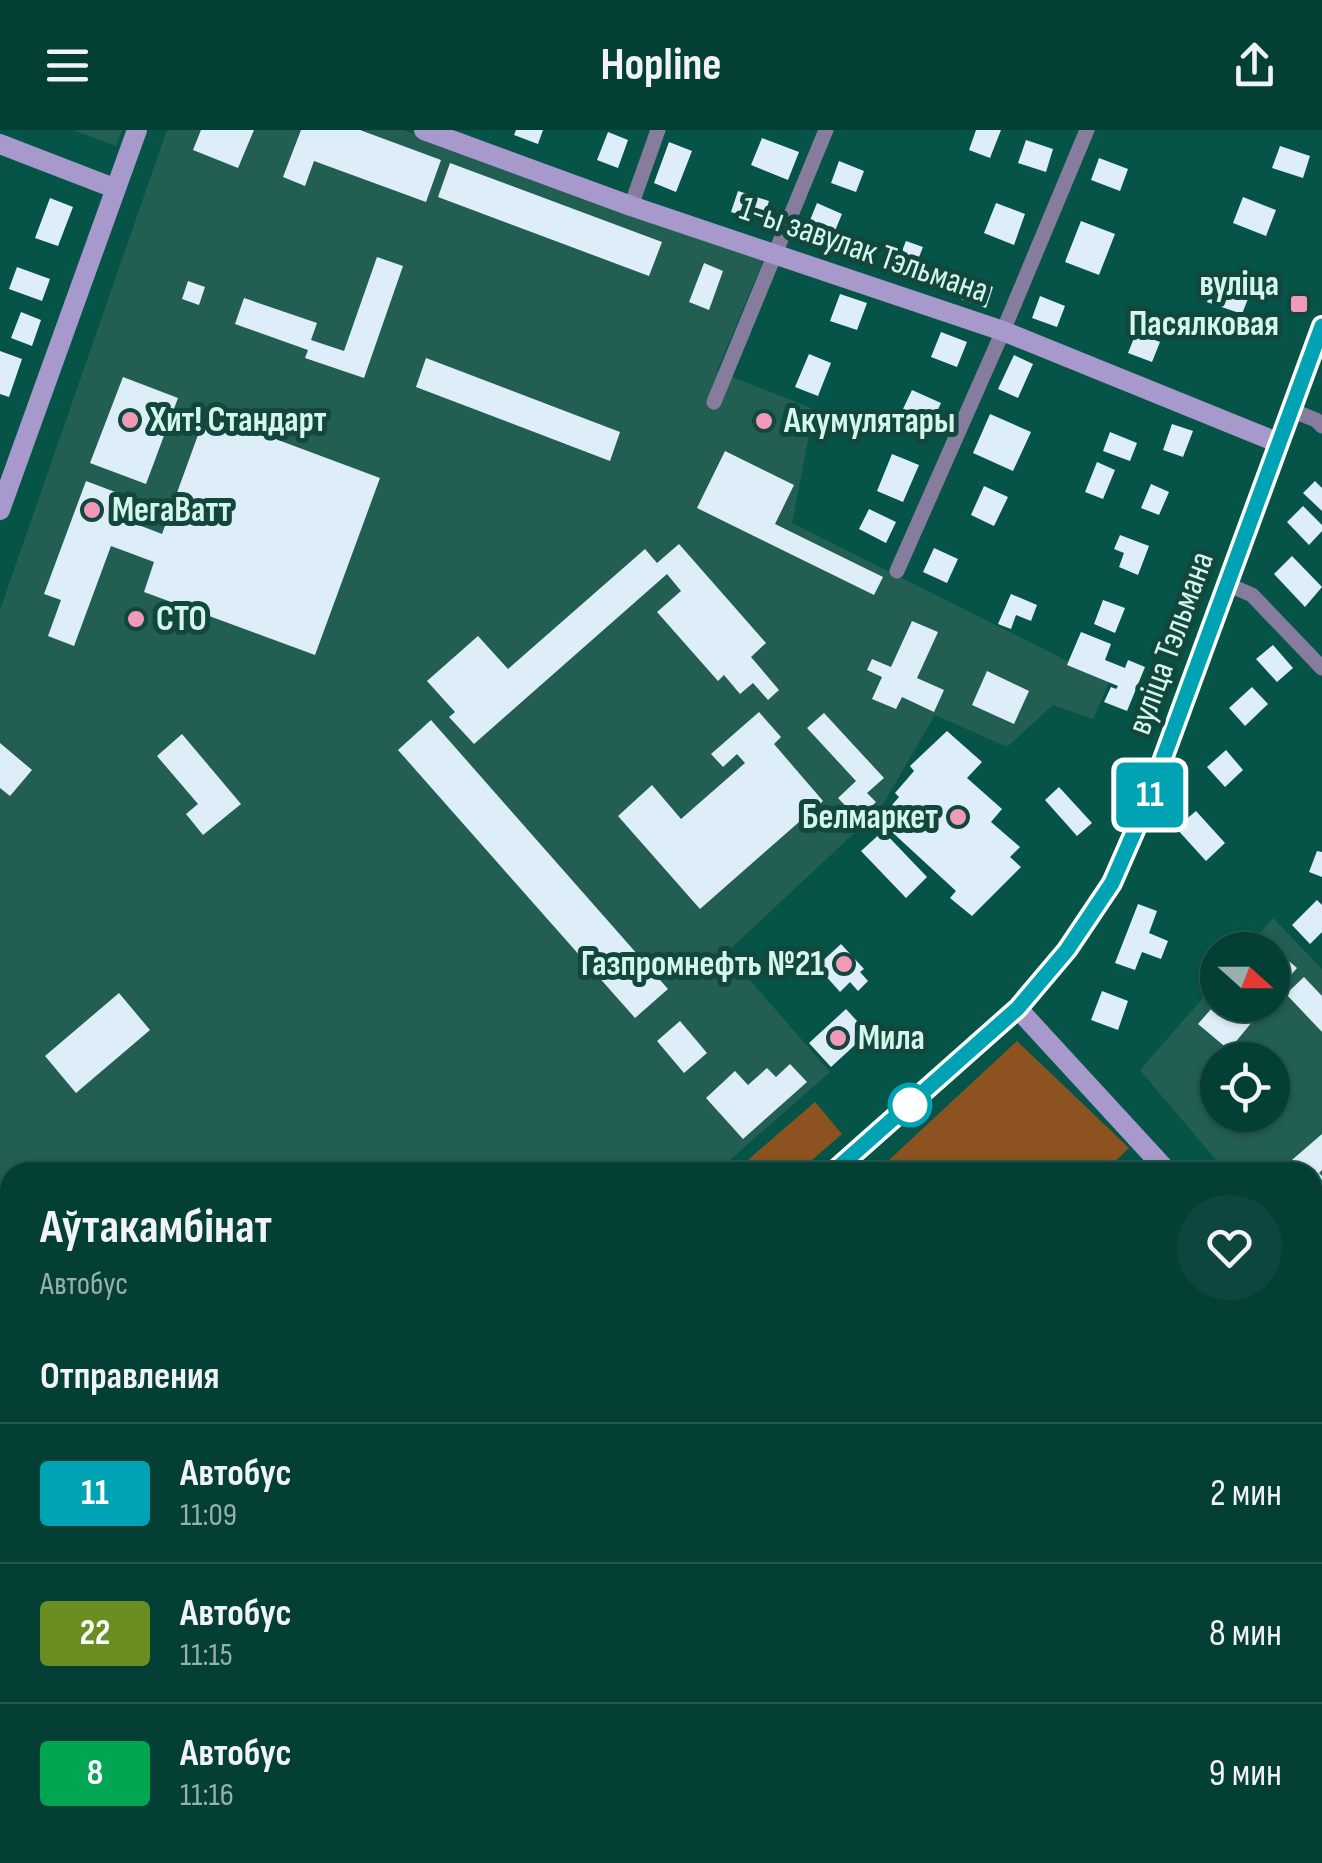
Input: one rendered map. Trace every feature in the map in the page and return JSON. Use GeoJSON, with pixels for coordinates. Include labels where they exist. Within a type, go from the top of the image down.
{"type":"FeatureCollection","features":[{"type":"Feature","properties":{"kind":"main road"},"geometry":{"type":"LineString","coordinates":[[0,510],[4,484],[137,130]]}},
{"type":"Feature","properties":{"kind":"main road","name":"1-ы завулак Тэльмана"},"geometry":{"type":"LineString","coordinates":[[424,130],[631,206],[1003,332],[1279,442]]}},
{"type":"Feature","properties":{"kind":"main road"},"geometry":{"type":"LineString","coordinates":[[0,144],[114,188]]}},
{"type":"Feature","properties":{"kind":"main road","name":"вуліца Тэльмана"},"geometry":{"type":"LineString","coordinates":[[844,1162],[1018,1008],[1067,950],[1112,883],[1146,805],[1322,326]]}},
{"type":"Feature","properties":{"kind":"main road"},"geometry":{"type":"LineString","coordinates":[[1018,1008],[1159,1162]]}},
{"type":"Feature","properties":{"kind":"street"},"geometry":{"type":"LineString","coordinates":[[631,206],[658,130]]}},
{"type":"Feature","properties":{"kind":"street"},"geometry":{"type":"LineString","coordinates":[[714,402],[826,130]]}},
{"type":"Feature","properties":{"kind":"street"},"geometry":{"type":"LineString","coordinates":[[898,571],[1087,130]]}},
{"type":"Feature","properties":{"kind":"street"},"geometry":{"type":"LineString","coordinates":[[1291,410],[1322,426]]}},
{"type":"Feature","properties":{"kind":"street"},"geometry":{"type":"LineString","coordinates":[[1226,584],[1252,595],[1322,668]]}},
{"type":"Feature","properties":{"kind":"shaded area"},"geometry":{"type":"Polygon","coordinates":[[[73,130],[122,130],[116,146],[73,130]]]}},
{"type":"Feature","properties":{"kind":"shaded area"},"geometry":{"type":"Polygon","coordinates":[[[167,130],[404,130],[763,261],[717,371],[814,409],[792,523],[1109,682],[1093,719],[1053,705],[1007,747],[935,715],[880,809],[726,953],[830,1072],[727,1162],[0,1162],[0,610],[167,130]]]}},
{"type":"Feature","properties":{"kind":"shaded area"},"geometry":{"type":"Polygon","coordinates":[[[1273,918],[1286,932],[1261,932],[1273,918]]]}},
{"type":"Feature","properties":{"kind":"shaded area"},"geometry":{"type":"Polygon","coordinates":[[[1290,936],[1322,969],[1322,1162],[1218,1162],[1140,1070],[1200,1001],[1200,1022],[1290,1022],[1290,936]]]}},
{"type":"Feature","properties":{"kind":"shaded area"},"geometry":{"type":"Polygon","coordinates":[[[1017,1041],[1129,1148],[1114,1162],[887,1162],[1017,1041]]]}},
{"type":"Feature","properties":{"kind":"shaded area"},"geometry":{"type":"Polygon","coordinates":[[[815,1102],[842,1134],[810,1162],[746,1162],[815,1102]]]}},
{"type":"Feature","properties":{"kind":"building"},"geometry":{"type":"Polygon","coordinates":[[[201,130],[254,130],[238,168],[193,150],[201,130]]]}},
{"type":"Feature","properties":{"kind":"building"},"geometry":{"type":"Polygon","coordinates":[[[301,130],[360,130],[441,160],[426,202],[314,161],[305,186],[283,177],[301,130]]]}},
{"type":"Feature","properties":{"kind":"building"},"geometry":{"type":"Polygon","coordinates":[[[516,130],[543,130],[538,144],[514,135],[516,130]]]}},
{"type":"Feature","properties":{"kind":"building"},"geometry":{"type":"Polygon","coordinates":[[[976,130],[1001,130],[990,158],[969,150],[976,130]]]}},
{"type":"Feature","properties":{"kind":"building"},"geometry":{"type":"Polygon","coordinates":[[[608,132],[628,140],[618,168],[597,160],[608,132]]]}},
{"type":"Feature","properties":{"kind":"building"},"geometry":{"type":"Polygon","coordinates":[[[762,138],[799,152],[788,180],[751,165],[762,138]]]}},
{"type":"Feature","properties":{"kind":"building"},"geometry":{"type":"Polygon","coordinates":[[[1026,140],[1053,149],[1046,172],[1018,163],[1026,140]]]}},
{"type":"Feature","properties":{"kind":"building"},"geometry":{"type":"Polygon","coordinates":[[[669,142],[692,151],[676,192],[654,183],[669,142]]]}},
{"type":"Feature","properties":{"kind":"building"},"geometry":{"type":"Polygon","coordinates":[[[1280,146],[1310,156],[1303,178],[1272,168],[1280,146]]]}},
{"type":"Feature","properties":{"kind":"building"},"geometry":{"type":"Polygon","coordinates":[[[1099,158],[1128,169],[1120,191],[1091,180],[1099,158]]]}},
{"type":"Feature","properties":{"kind":"building"},"geometry":{"type":"Polygon","coordinates":[[[839,161],[864,171],[856,192],[831,183],[839,161]]]}},
{"type":"Feature","properties":{"kind":"building"},"geometry":{"type":"Polygon","coordinates":[[[450,163],[662,242],[649,276],[438,197],[450,163]]]}},
{"type":"Feature","properties":{"kind":"building"},"geometry":{"type":"Polygon","coordinates":[[[738,191],[769,201],[762,222],[731,212],[738,191]]]}},
{"type":"Feature","properties":{"kind":"building"},"geometry":{"type":"Polygon","coordinates":[[[1243,197],[1276,210],[1266,236],[1233,223],[1243,197]]]}},
{"type":"Feature","properties":{"kind":"building"},"geometry":{"type":"Polygon","coordinates":[[[50,198],[73,207],[58,246],[35,238],[50,198]]]}},
{"type":"Feature","properties":{"kind":"building"},"geometry":{"type":"Polygon","coordinates":[[[817,203],[842,214],[829,245],[804,235],[817,203]]]}},
{"type":"Feature","properties":{"kind":"building"},"geometry":{"type":"Polygon","coordinates":[[[996,203],[1025,214],[1014,245],[984,233],[996,203]]]}},
{"type":"Feature","properties":{"kind":"building"},"geometry":{"type":"Polygon","coordinates":[[[1081,221],[1115,234],[1099,275],[1065,262],[1081,221]]]}},
{"type":"Feature","properties":{"kind":"building"},"geometry":{"type":"Polygon","coordinates":[[[906,241],[923,247],[910,280],[893,273],[906,241]]]}},
{"type":"Feature","properties":{"kind":"building"},"geometry":{"type":"Polygon","coordinates":[[[377,257],[403,266],[364,378],[305,358],[308,350],[235,324],[244,298],[317,323],[311,340],[344,351],[377,257]]]}},
{"type":"Feature","properties":{"kind":"building"},"geometry":{"type":"Polygon","coordinates":[[[704,263],[723,271],[709,310],[689,302],[704,263]]]}},
{"type":"Feature","properties":{"kind":"building"},"geometry":{"type":"Polygon","coordinates":[[[17,267],[50,279],[42,301],[9,289],[17,267]]]}},
{"type":"Feature","properties":{"kind":"building"},"geometry":{"type":"Polygon","coordinates":[[[963,276],[993,287],[986,308],[955,297],[963,276]]]}},
{"type":"Feature","properties":{"kind":"building"},"geometry":{"type":"Polygon","coordinates":[[[1216,278],[1251,291],[1242,314],[1207,302],[1216,278]]]}},
{"type":"Feature","properties":{"kind":"building"},"geometry":{"type":"Polygon","coordinates":[[[188,281],[205,287],[199,305],[182,299],[188,281]]]}},
{"type":"Feature","properties":{"kind":"building"},"geometry":{"type":"Polygon","coordinates":[[[840,294],[867,303],[857,330],[830,321],[840,294]]]}},
{"type":"Feature","properties":{"kind":"building"},"geometry":{"type":"Polygon","coordinates":[[[1040,296],[1065,306],[1057,327],[1032,318],[1040,296]]]}},
{"type":"Feature","properties":{"kind":"building"},"geometry":{"type":"Polygon","coordinates":[[[21,312],[41,320],[32,346],[11,338],[21,312]]]}},
{"type":"Feature","properties":{"kind":"building"},"geometry":{"type":"Polygon","coordinates":[[[941,332],[967,342],[957,367],[931,357],[941,332]]]}},
{"type":"Feature","properties":{"kind":"building"},"geometry":{"type":"Polygon","coordinates":[[[1136,333],[1160,342],[1152,362],[1128,353],[1136,333]]]}},
{"type":"Feature","properties":{"kind":"building"},"geometry":{"type":"Polygon","coordinates":[[[0,351],[22,359],[9,397],[0,394],[0,351]]]}},
{"type":"Feature","properties":{"kind":"building"},"geometry":{"type":"Polygon","coordinates":[[[809,354],[831,363],[818,396],[795,387],[809,354]]]}},
{"type":"Feature","properties":{"kind":"building"},"geometry":{"type":"Polygon","coordinates":[[[1014,355],[1033,364],[1018,398],[998,389],[1014,355]]]}},
{"type":"Feature","properties":{"kind":"building"},"geometry":{"type":"Polygon","coordinates":[[[426,358],[620,432],[610,461],[416,387],[426,358]]]}},
{"type":"Feature","properties":{"kind":"building"},"geometry":{"type":"Polygon","coordinates":[[[123,377],[178,398],[146,484],[90,463],[123,377]]]}},
{"type":"Feature","properties":{"kind":"building"},"geometry":{"type":"Polygon","coordinates":[[[912,390],[941,403],[931,424],[902,411],[912,390]]]}},
{"type":"Feature","properties":{"kind":"building"},"geometry":{"type":"Polygon","coordinates":[[[206,413],[380,478],[315,655],[144,592],[154,562],[111,546],[74,646],[48,636],[61,600],[44,594],[86,481],[131,498],[123,519],[162,534],[206,413]]]}},
{"type":"Feature","properties":{"kind":"building"},"geometry":{"type":"Polygon","coordinates":[[[990,414],[1031,432],[1013,471],[973,453],[990,414]]]}},
{"type":"Feature","properties":{"kind":"building"},"geometry":{"type":"Polygon","coordinates":[[[1172,424],[1193,431],[1183,457],[1163,450],[1172,424]]]}},
{"type":"Feature","properties":{"kind":"building"},"geometry":{"type":"Polygon","coordinates":[[[1110,432],[1137,443],[1130,461],[1103,451],[1110,432]]]}},
{"type":"Feature","properties":{"kind":"building"},"geometry":{"type":"Polygon","coordinates":[[[725,451],[794,485],[775,524],[883,577],[874,595],[697,508],[725,451]]]}},
{"type":"Feature","properties":{"kind":"building"},"geometry":{"type":"Polygon","coordinates":[[[892,454],[919,465],[903,502],[877,491],[892,454]]]}},
{"type":"Feature","properties":{"kind":"building"},"geometry":{"type":"Polygon","coordinates":[[[1097,462],[1115,470],[1103,499],[1085,492],[1097,462]]]}},
{"type":"Feature","properties":{"kind":"building"},"geometry":{"type":"Polygon","coordinates":[[[1315,481],[1322,488],[1322,511],[1303,493],[1315,481]]]}},
{"type":"Feature","properties":{"kind":"building"},"geometry":{"type":"Polygon","coordinates":[[[1151,484],[1169,492],[1159,515],[1141,508],[1151,484]]]}},
{"type":"Feature","properties":{"kind":"building"},"geometry":{"type":"Polygon","coordinates":[[[984,486],[1008,497],[994,526],[971,515],[984,486]]]}},
{"type":"Feature","properties":{"kind":"building"},"geometry":{"type":"Polygon","coordinates":[[[1303,506],[1322,525],[1322,531],[1309,545],[1287,522],[1303,506]]]}},
{"type":"Feature","properties":{"kind":"building"},"geometry":{"type":"Polygon","coordinates":[[[869,509],[896,522],[886,543],[859,529],[869,509]]]}},
{"type":"Feature","properties":{"kind":"building"},"geometry":{"type":"Polygon","coordinates":[[[1120,535],[1149,546],[1138,575],[1119,567],[1124,553],[1114,549],[1120,535]]]}},
{"type":"Feature","properties":{"kind":"building"},"geometry":{"type":"Polygon","coordinates":[[[679,544],[766,643],[751,657],[779,690],[768,700],[753,683],[740,694],[724,675],[718,681],[657,612],[681,591],[667,574],[474,744],[449,717],[455,712],[427,681],[478,636],[508,669],[645,549],[657,563],[679,544]]]}},
{"type":"Feature","properties":{"kind":"building"},"geometry":{"type":"Polygon","coordinates":[[[934,548],[958,559],[947,583],[923,572],[934,548]]]}},
{"type":"Feature","properties":{"kind":"building"},"geometry":{"type":"Polygon","coordinates":[[[1292,556],[1322,587],[1305,607],[1274,574],[1292,556]]]}},
{"type":"Feature","properties":{"kind":"building"},"geometry":{"type":"Polygon","coordinates":[[[1011,594],[1037,605],[1031,621],[1016,615],[1011,629],[998,624],[1011,594]]]}},
{"type":"Feature","properties":{"kind":"building"},"geometry":{"type":"Polygon","coordinates":[[[1103,600],[1125,608],[1115,633],[1094,624],[1103,600]]]}},
{"type":"Feature","properties":{"kind":"building"},"geometry":{"type":"Polygon","coordinates":[[[912,621],[938,632],[917,678],[944,690],[934,712],[902,697],[896,709],[872,699],[882,677],[867,670],[872,659],[891,667],[912,621]]]}},
{"type":"Feature","properties":{"kind":"building"},"geometry":{"type":"Polygon","coordinates":[[[1081,632],[1111,644],[1105,660],[1125,668],[1128,660],[1145,667],[1127,711],[1104,702],[1111,687],[1118,686],[1067,665],[1081,632]]]}},
{"type":"Feature","properties":{"kind":"building"},"geometry":{"type":"Polygon","coordinates":[[[1273,645],[1293,668],[1277,682],[1256,659],[1273,645]]]}},
{"type":"Feature","properties":{"kind":"building"},"geometry":{"type":"Polygon","coordinates":[[[987,671],[1029,691],[1014,724],[972,705],[987,671]]]}},
{"type":"Feature","properties":{"kind":"building"},"geometry":{"type":"Polygon","coordinates":[[[1252,687],[1268,704],[1245,726],[1229,708],[1252,687]]]}},
{"type":"Feature","properties":{"kind":"building"},"geometry":{"type":"Polygon","coordinates":[[[759,712],[781,737],[774,744],[823,801],[700,909],[618,816],[652,785],[681,819],[745,763],[737,754],[723,767],[711,754],[759,712]]]}},
{"type":"Feature","properties":{"kind":"building"},"geometry":{"type":"Polygon","coordinates":[[[824,713],[884,778],[867,793],[876,802],[858,819],[838,798],[856,781],[807,728],[824,713]]]}},
{"type":"Feature","properties":{"kind":"building"},"geometry":{"type":"Polygon","coordinates":[[[431,720],[668,989],[635,1018],[398,750],[431,720]]]}},
{"type":"Feature","properties":{"kind":"building"},"geometry":{"type":"Polygon","coordinates":[[[947,731],[982,762],[967,778],[1002,809],[991,822],[1020,847],[1010,857],[1021,867],[972,916],[950,898],[956,891],[879,820],[914,771],[910,766],[947,731]]]}},
{"type":"Feature","properties":{"kind":"building"},"geometry":{"type":"Polygon","coordinates":[[[182,734],[241,804],[203,835],[186,814],[198,804],[157,756],[182,734]]]}},
{"type":"Feature","properties":{"kind":"building"},"geometry":{"type":"Polygon","coordinates":[[[0,743],[32,770],[10,796],[0,788],[0,743]]]}},
{"type":"Feature","properties":{"kind":"building"},"geometry":{"type":"Polygon","coordinates":[[[1226,750],[1243,770],[1225,787],[1207,767],[1226,750]]]}},
{"type":"Feature","properties":{"kind":"building"},"geometry":{"type":"Polygon","coordinates":[[[1059,787],[1092,823],[1077,836],[1045,800],[1059,787]]]}},
{"type":"Feature","properties":{"kind":"building"},"geometry":{"type":"Polygon","coordinates":[[[1196,811],[1225,843],[1206,861],[1176,828],[1196,811]]]}},
{"type":"Feature","properties":{"kind":"building"},"geometry":{"type":"Polygon","coordinates":[[[883,831],[927,877],[906,898],[861,851],[883,831]]]}},
{"type":"Feature","properties":{"kind":"building"},"geometry":{"type":"Polygon","coordinates":[[[1317,851],[1322,852],[1322,877],[1309,872],[1317,851]]]}},
{"type":"Feature","properties":{"kind":"building"},"geometry":{"type":"Polygon","coordinates":[[[1317,900],[1322,905],[1322,932],[1310,944],[1292,925],[1317,900]]]}},
{"type":"Feature","properties":{"kind":"building"},"geometry":{"type":"Polygon","coordinates":[[[1138,904],[1157,911],[1149,933],[1168,941],[1161,959],[1142,952],[1135,970],[1115,963],[1138,904]]]}},
{"type":"Feature","properties":{"kind":"building"},"geometry":{"type":"Polygon","coordinates":[[[841,944],[864,969],[860,972],[868,981],[858,991],[850,982],[840,992],[817,966],[841,944]]]}},
{"type":"Feature","properties":{"kind":"building"},"geometry":{"type":"Polygon","coordinates":[[[1304,977],[1322,996],[1322,1032],[1290,998],[1290,990],[1304,977]]]}},
{"type":"Feature","properties":{"kind":"building"},"geometry":{"type":"Polygon","coordinates":[[[1102,991],[1128,1001],[1118,1030],[1091,1020],[1102,991]]]}},
{"type":"Feature","properties":{"kind":"building"},"geometry":{"type":"Polygon","coordinates":[[[119,993],[150,1030],[76,1093],[45,1056],[119,993]]]}},
{"type":"Feature","properties":{"kind":"building","name":"Мила"},"geometry":{"type":"Polygon","coordinates":[[[846,1009],[868,1033],[831,1067],[809,1043],[846,1009]]]}},
{"type":"Feature","properties":{"kind":"building"},"geometry":{"type":"Polygon","coordinates":[[[680,1021],[707,1053],[684,1073],[657,1041],[680,1021]]]}},
{"type":"Feature","properties":{"kind":"building"},"geometry":{"type":"Polygon","coordinates":[[[1252,1022],[1236,1042],[1219,1042],[1198,1024],[1252,1022]]]}},
{"type":"Feature","properties":{"kind":"building"},"geometry":{"type":"Polygon","coordinates":[[[790,1064],[807,1082],[743,1139],[706,1098],[735,1071],[748,1085],[767,1068],[776,1077],[790,1064]]]}},
{"type":"Feature","properties":{"kind":"building"},"geometry":{"type":"Polygon","coordinates":[[[1322,1134],[1322,1162],[1290,1162],[1322,1134]]]}},
{"type":"Feature","properties":{"kind":"bus line","name":"11"},"geometry":{"type":"LineString","coordinates":[[845,1162],[1018,1008],[1067,950],[1112,883],[1146,805],[1322,326]]}},
{"type":"Feature","properties":{"kind":"place","name":"вуліца Пасялковая"},"geometry":{"type":"Point","coordinates":[1299,304]}},
{"type":"Feature","properties":{"kind":"place","name":"Хит! Стандарт"},"geometry":{"type":"Point","coordinates":[130,420]}},
{"type":"Feature","properties":{"kind":"place","name":"Акумулятары"},"geometry":{"type":"Point","coordinates":[764,421]}},
{"type":"Feature","properties":{"kind":"place","name":"МегаВатт"},"geometry":{"type":"Point","coordinates":[92,510]}},
{"type":"Feature","properties":{"kind":"place","name":"СТО"},"geometry":{"type":"Point","coordinates":[136,619]}},
{"type":"Feature","properties":{"kind":"place","name":"Белмаркет"},"geometry":{"type":"Point","coordinates":[958,817]}},
{"type":"Feature","properties":{"kind":"place","name":"Газпромнефть №21"},"geometry":{"type":"Point","coordinates":[844,964]}},
{"type":"Feature","properties":{"kind":"place","name":"Мила"},"geometry":{"type":"Point","coordinates":[838,1038]}}]}
